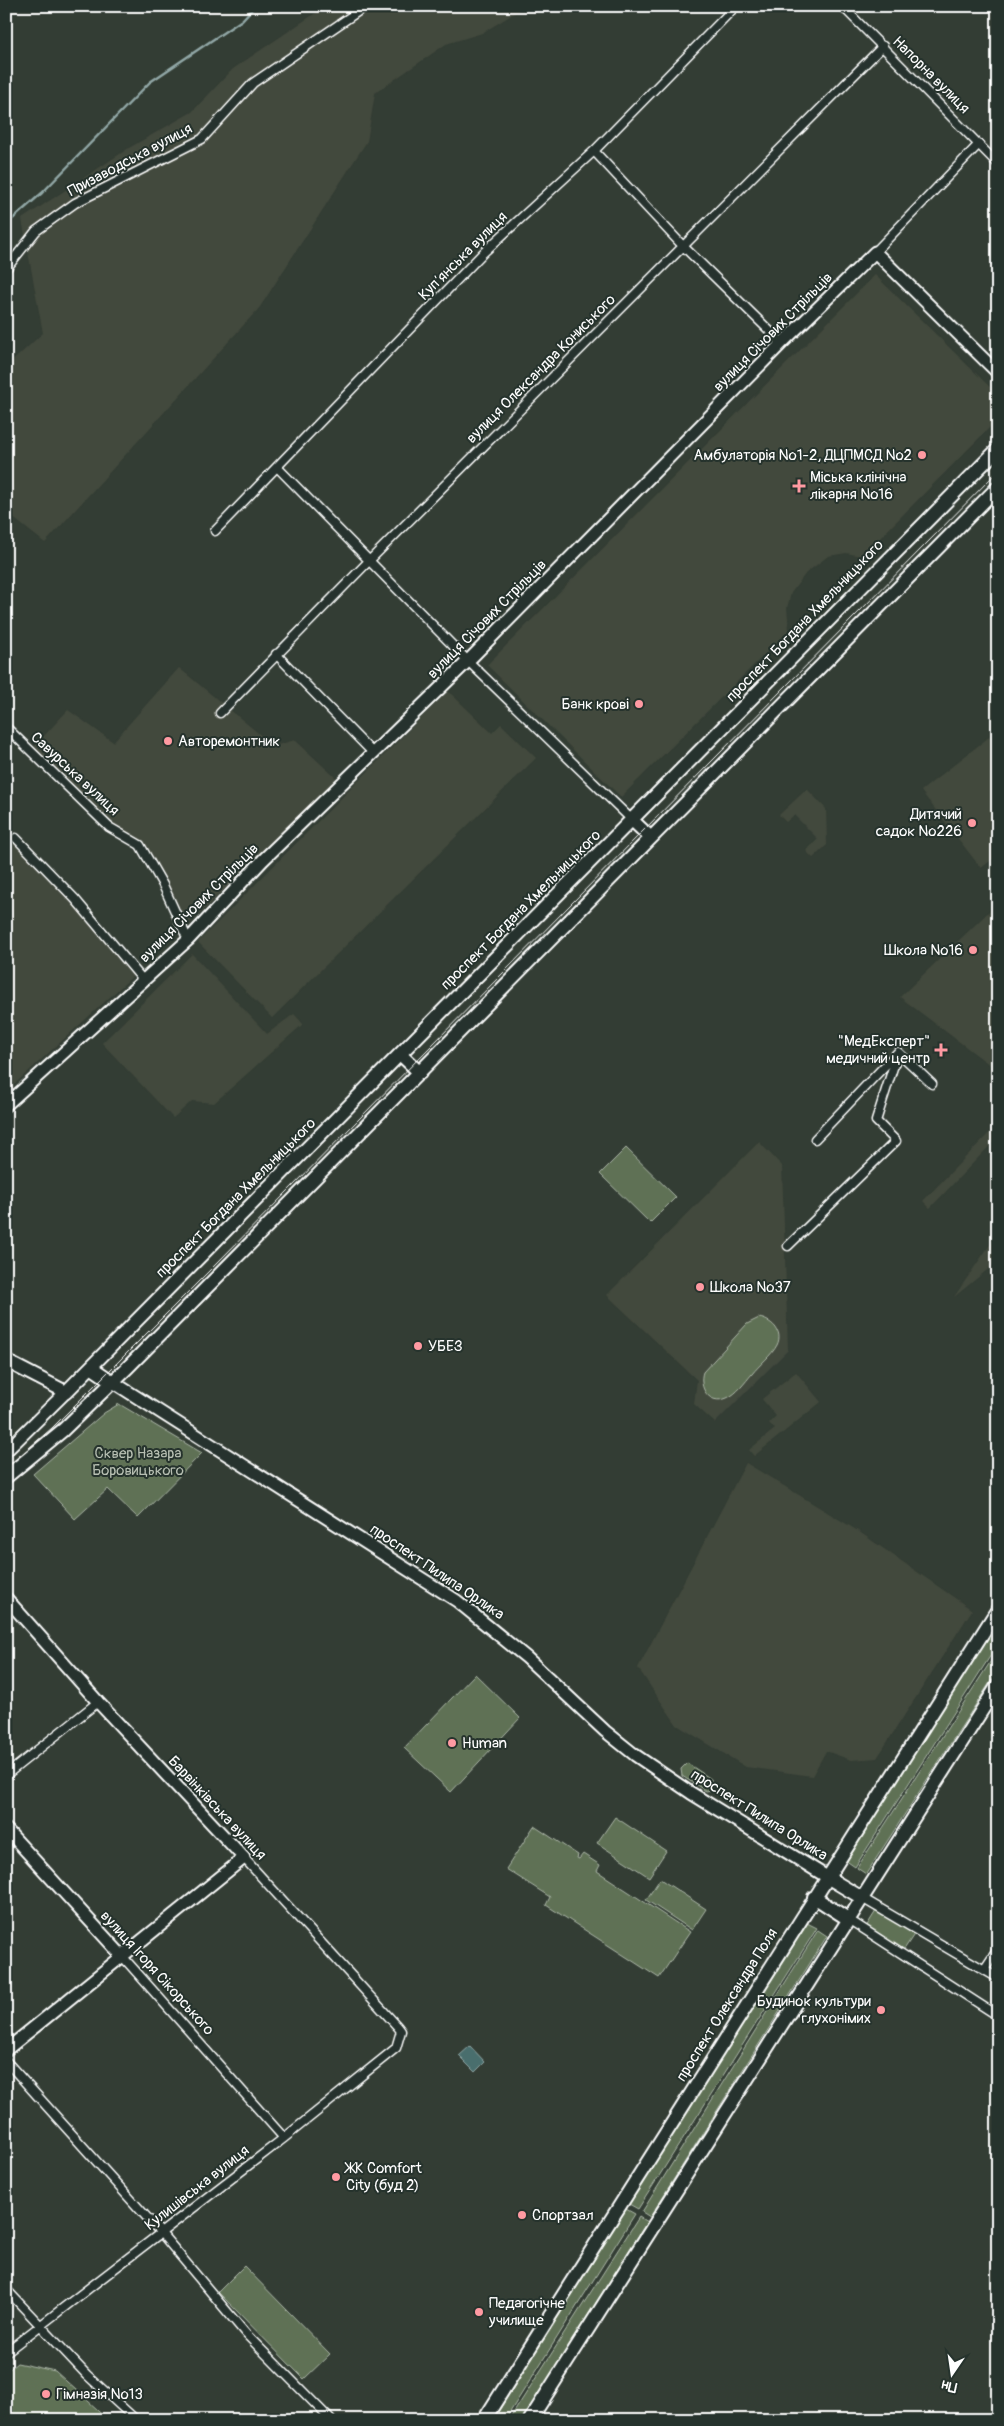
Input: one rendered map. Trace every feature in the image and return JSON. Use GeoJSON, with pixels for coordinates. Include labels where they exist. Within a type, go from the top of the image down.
{"type":"FeatureCollection","features":[{"type":"Feature","properties":{"kind":"main road","name":"проспект Богдана Хмельницького"},"geometry":{"type":"LineString","coordinates":[[66,1392],[998,449]]}},
{"type":"Feature","properties":{"kind":"main road"},"geometry":{"type":"LineString","coordinates":[[6,1477],[63,1430],[113,1382],[998,487]]}},
{"type":"Feature","properties":{"kind":"main road"},"geometry":{"type":"LineString","coordinates":[[632,820],[651,838]]}},
{"type":"Feature","properties":{"kind":"main road"},"geometry":{"type":"LineString","coordinates":[[400,1054],[420,1073]]}},
{"type":"Feature","properties":{"kind":"main road"},"geometry":{"type":"LineString","coordinates":[[6,1361],[66,1392]]}},
{"type":"Feature","properties":{"kind":"main road"},"geometry":{"type":"LineString","coordinates":[[91,1367],[113,1382]]}},
{"type":"Feature","properties":{"kind":"main road","name":"проспект Олександра Поля"},"geometry":{"type":"LineString","coordinates":[[484,2420],[827,1876],[998,1609]]}},
{"type":"Feature","properties":{"kind":"main road"},"geometry":{"type":"LineString","coordinates":[[530,2420],[998,1685]]}},
{"type":"Feature","properties":{"kind":"main road"},"geometry":{"type":"LineString","coordinates":[[827,1876],[862,1898]]}},
{"type":"Feature","properties":{"kind":"main road"},"geometry":{"type":"LineString","coordinates":[[814,1897],[848,1919]]}},
{"type":"Feature","properties":{"kind":"street","name":"Призаводська вулиця"},"geometry":{"type":"LineString","coordinates":[[6,270],[36,231],[75,203],[202,139],[253,83],[366,6]]}},
{"type":"Feature","properties":{"kind":"street","name":"Купʼянська вулиця"},"geometry":{"type":"LineString","coordinates":[[215,531],[278,468],[483,253],[594,151],[736,6]]}},
{"type":"Feature","properties":{"kind":"street","name":"Напорна вулиця"},"geometry":{"type":"LineString","coordinates":[[842,6],[998,164]]}},
{"type":"Feature","properties":{"kind":"street","name":"вулиця Олександра Кониського"},"geometry":{"type":"LineString","coordinates":[[220,713],[276,654],[682,245],[883,46]]}},
{"type":"Feature","properties":{"kind":"street","name":"вулиця Січових Стрільців"},"geometry":{"type":"LineString","coordinates":[[6,1105],[188,940],[250,872],[468,661],[782,343],[875,252],[979,144]]}},
{"type":"Feature","properties":{"kind":"street"},"geometry":{"type":"LineString","coordinates":[[594,151],[682,245],[782,343]]}},
{"type":"Feature","properties":{"kind":"street"},"geometry":{"type":"LineString","coordinates":[[875,252],[998,373]]}},
{"type":"Feature","properties":{"kind":"street"},"geometry":{"type":"LineString","coordinates":[[278,468],[468,661],[632,820]]}},
{"type":"Feature","properties":{"kind":"street"},"geometry":{"type":"LineString","coordinates":[[276,654],[372,752]]}},
{"type":"Feature","properties":{"kind":"street","name":"Савурська вулиця"},"geometry":{"type":"LineString","coordinates":[[6,728],[109,826],[140,844],[163,885],[188,940]]}},
{"type":"Feature","properties":{"kind":"street"},"geometry":{"type":"LineString","coordinates":[[16,838],[75,899],[143,980]]}},
{"type":"Feature","properties":{"kind":"street"},"geometry":{"type":"LineString","coordinates":[[898,1052],[932,1084]]}},
{"type":"Feature","properties":{"kind":"street"},"geometry":{"type":"LineString","coordinates":[[815,1138],[898,1052]]}},
{"type":"Feature","properties":{"kind":"street"},"geometry":{"type":"LineString","coordinates":[[788,1246],[896,1141],[876,1121],[898,1052]]}},
{"type":"Feature","properties":{"kind":"street","name":"проспект Пилипа Орлика"},"geometry":{"type":"LineString","coordinates":[[113,1382],[456,1602],[520,1652],[605,1731],[635,1755],[691,1793],[827,1876]]}},
{"type":"Feature","properties":{"kind":"street"},"geometry":{"type":"LineString","coordinates":[[6,1451],[66,1392]]}},
{"type":"Feature","properties":{"kind":"street","name":"Барвінківська вулиця"},"geometry":{"type":"LineString","coordinates":[[6,1598],[98,1702],[244,1858],[396,2025],[401,2031],[400,2040]]}},
{"type":"Feature","properties":{"kind":"street"},"geometry":{"type":"LineString","coordinates":[[6,1775],[98,1702]]}},
{"type":"Feature","properties":{"kind":"street","name":"вулиця Ігоря Сікорського"},"geometry":{"type":"LineString","coordinates":[[6,1829],[284,2138]]}},
{"type":"Feature","properties":{"kind":"street"},"geometry":{"type":"LineString","coordinates":[[6,2050],[244,1858]]}},
{"type":"Feature","properties":{"kind":"street"},"geometry":{"type":"LineString","coordinates":[[862,1898],[998,1978]]}},
{"type":"Feature","properties":{"kind":"street"},"geometry":{"type":"LineString","coordinates":[[848,1919],[998,2016]]}},
{"type":"Feature","properties":{"kind":"street"},"geometry":{"type":"LineString","coordinates":[[984,1970],[998,1949]]}},
{"type":"Feature","properties":{"kind":"street","name":"Кулишівська вулиця"},"geometry":{"type":"LineString","coordinates":[[6,2352],[388,2056],[396,2048],[400,2040]]}},
{"type":"Feature","properties":{"kind":"street"},"geometry":{"type":"LineString","coordinates":[[6,2061],[161,2233],[246,2334],[331,2420]]}},
{"type":"Feature","properties":{"kind":"street"},"geometry":{"type":"LineString","coordinates":[[6,2289],[40,2326],[136,2420]]}},
{"type":"Feature","properties":{"kind":"shaded area"},"geometry":{"type":"Polygon","coordinates":[[[326,6],[526,6],[482,33],[446,44],[375,93],[367,141],[260,307],[45,543],[6,512],[6,367],[43,333],[22,219],[129,148],[192,112],[233,69],[326,6]]]}},
{"type":"Feature","properties":{"kind":"shaded area","name":"Міська клінічна лікарня №16"},"geometry":{"type":"Polygon","coordinates":[[[875,275],[998,395],[998,419],[862,556],[846,553],[828,556],[806,573],[791,593],[787,608],[789,630],[621,797],[487,665],[875,275]]]}},
{"type":"Feature","properties":{"kind":"shaded area"},"geometry":{"type":"Polygon","coordinates":[[[179,668],[274,746],[295,740],[337,779],[188,925],[142,842],[110,824],[33,748],[68,710],[113,742],[179,668]]]}},
{"type":"Feature","properties":{"kind":"shaded area"},"geometry":{"type":"Polygon","coordinates":[[[448,691],[492,733],[501,724],[536,758],[272,1018],[198,942],[448,691]]]}},
{"type":"Feature","properties":{"kind":"shaded area","name":"Дитячий садок №226"},"geometry":{"type":"Polygon","coordinates":[[[998,730],[998,855],[981,868],[921,791],[998,730]]]}},
{"type":"Feature","properties":{"kind":"shaded area"},"geometry":{"type":"Polygon","coordinates":[[[807,789],[826,809],[827,845],[813,858],[806,851],[818,839],[794,815],[786,822],[779,815],[807,789]]]}},
{"type":"Feature","properties":{"kind":"shaded area"},"geometry":{"type":"Polygon","coordinates":[[[6,829],[54,877],[134,975],[6,1092],[6,829]]]}},
{"type":"Feature","properties":{"kind":"shaded area","name":"Школа №16"},"geometry":{"type":"Polygon","coordinates":[[[998,903],[998,1071],[900,997],[998,903]]]}},
{"type":"Feature","properties":{"kind":"shaded area"},"geometry":{"type":"Polygon","coordinates":[[[192,954],[267,1034],[294,1014],[303,1024],[214,1103],[192,1101],[173,1118],[102,1043],[192,954]]]}},
{"type":"Feature","properties":{"kind":"shaded area"},"geometry":{"type":"Polygon","coordinates":[[[998,1124],[998,1137],[930,1208],[923,1201],[998,1124]]]}},
{"type":"Feature","properties":{"kind":"shaded area","name":"Школа №37"},"geometry":{"type":"Polygon","coordinates":[[[759,1142],[782,1166],[788,1350],[715,1423],[694,1404],[697,1380],[607,1295],[759,1142]]]}},
{"type":"Feature","properties":{"kind":"shaded area"},"geometry":{"type":"Polygon","coordinates":[[[998,1234],[998,1261],[954,1297],[994,1239],[998,1234]]]}},
{"type":"Feature","properties":{"kind":"shaded area"},"geometry":{"type":"Polygon","coordinates":[[[796,1372],[821,1402],[754,1456],[749,1450],[775,1429],[769,1423],[776,1416],[762,1399],[796,1372]]]}},
{"type":"Feature","properties":{"kind":"shaded area"},"geometry":{"type":"Polygon","coordinates":[[[746,1463],[858,1531],[972,1610],[877,1758],[851,1760],[826,1751],[812,1776],[746,1767],[677,1725],[638,1668],[746,1463]]]}},
{"type":"Feature","properties":{"kind":"green space"},"geometry":{"type":"Polygon","coordinates":[[[626,1148],[676,1197],[650,1223],[600,1174],[626,1148]]]}},
{"type":"Feature","properties":{"kind":"green space"},"geometry":{"type":"Polygon","coordinates":[[[759,1318],[768,1321],[778,1331],[779,1340],[775,1349],[734,1394],[721,1400],[710,1397],[706,1394],[702,1384],[703,1372],[747,1324],[759,1318]]]}},
{"type":"Feature","properties":{"kind":"green space","name":"Сквер Назара Боровицького"},"geometry":{"type":"Polygon","coordinates":[[[119,1404],[202,1453],[138,1518],[108,1489],[75,1519],[33,1474],[104,1413],[119,1404]]]}},
{"type":"Feature","properties":{"kind":"green space"},"geometry":{"type":"Polygon","coordinates":[[[998,1621],[998,1644],[855,1867],[845,1860],[998,1621]]]}},
{"type":"Feature","properties":{"kind":"green space"},"geometry":{"type":"Polygon","coordinates":[[[998,1650],[998,1670],[866,1874],[857,1868],[998,1650]]]}},
{"type":"Feature","properties":{"kind":"green space","name":"Human"},"geometry":{"type":"Polygon","coordinates":[[[475,1674],[520,1718],[451,1792],[404,1748],[475,1674]]]}},
{"type":"Feature","properties":{"kind":"green space"},"geometry":{"type":"Polygon","coordinates":[[[687,1763],[711,1779],[711,1790],[706,1791],[682,1776],[681,1769],[687,1763]]]}},
{"type":"Feature","properties":{"kind":"green space"},"geometry":{"type":"Polygon","coordinates":[[[615,1817],[666,1851],[649,1877],[597,1843],[615,1817]]]}},
{"type":"Feature","properties":{"kind":"green space"},"geometry":{"type":"Polygon","coordinates":[[[534,1826],[578,1855],[577,1858],[579,1859],[583,1854],[600,1865],[597,1871],[690,1932],[659,1978],[546,1905],[550,1897],[506,1869],[534,1826]]]}},
{"type":"Feature","properties":{"kind":"green space"},"geometry":{"type":"Polygon","coordinates":[[[660,1879],[706,1909],[692,1930],[646,1900],[660,1879]]]}},
{"type":"Feature","properties":{"kind":"green space"},"geometry":{"type":"Polygon","coordinates":[[[876,1911],[915,1933],[903,1951],[866,1927],[876,1911]]]}},
{"type":"Feature","properties":{"kind":"green space"},"geometry":{"type":"Polygon","coordinates":[[[807,1923],[817,1928],[638,2209],[629,2204],[807,1923]]]}},
{"type":"Feature","properties":{"kind":"green space"},"geometry":{"type":"Polygon","coordinates":[[[818,1930],[827,1936],[650,2217],[642,2212],[818,1930]]]}},
{"type":"Feature","properties":{"kind":"green space"},"geometry":{"type":"Polygon","coordinates":[[[626,2209],[635,2214],[505,2420],[493,2420],[626,2209]]]}},
{"type":"Feature","properties":{"kind":"green space"},"geometry":{"type":"Polygon","coordinates":[[[639,2217],[647,2222],[522,2420],[509,2420],[639,2217]]]}},
{"type":"Feature","properties":{"kind":"green space"},"geometry":{"type":"Polygon","coordinates":[[[244,2266],[330,2354],[304,2379],[218,2292],[244,2266]]]}},
{"type":"Feature","properties":{"kind":"green space","name":"Гімназія №13"},"geometry":{"type":"Polygon","coordinates":[[[17,2363],[55,2371],[109,2420],[11,2420],[6,2415],[6,2372],[17,2363]]]}},
{"type":"Feature","properties":{"kind":"water"},"geometry":{"type":"Polygon","coordinates":[[[470,2046],[485,2062],[475,2072],[459,2056],[470,2046]]]}},
{"type":"Feature","properties":{"kind":"waterway"},"geometry":{"type":"LineString","coordinates":[[8,223],[42,193],[150,82],[242,20],[255,6]]}},
{"type":"Feature","properties":{"kind":"tram line"},"geometry":{"type":"LineString","coordinates":[[6,1468],[52,1428],[218,1262],[998,471]]}},
{"type":"Feature","properties":{"kind":"place","name":"Амбулаторія №1-2, ДЦПМСД №2"},"geometry":{"type":"Point","coordinates":[922,455]}},
{"type":"Feature","properties":{"kind":"place","name":"Міська клінічна лікарня №16"},"geometry":{"type":"Point","coordinates":[799,486]}},
{"type":"Feature","properties":{"kind":"place","name":"Банк крові"},"geometry":{"type":"Point","coordinates":[639,704]}},
{"type":"Feature","properties":{"kind":"place","name":"Авторемонтник"},"geometry":{"type":"Point","coordinates":[168,741]}},
{"type":"Feature","properties":{"kind":"place","name":"Дитячий садок №226"},"geometry":{"type":"Point","coordinates":[972,823]}},
{"type":"Feature","properties":{"kind":"place","name":"Школа №16"},"geometry":{"type":"Point","coordinates":[973,950]}},
{"type":"Feature","properties":{"kind":"place","name":"\"МедЕксперт\" медичний центр"},"geometry":{"type":"Point","coordinates":[941,1050]}},
{"type":"Feature","properties":{"kind":"place","name":"Школа №37"},"geometry":{"type":"Point","coordinates":[700,1287]}},
{"type":"Feature","properties":{"kind":"place","name":"УБЕЗ"},"geometry":{"type":"Point","coordinates":[418,1346]}},
{"type":"Feature","properties":{"kind":"place","name":"Human"},"geometry":{"type":"Point","coordinates":[452,1743]}},
{"type":"Feature","properties":{"kind":"place","name":"Будинок культури глухонімих"},"geometry":{"type":"Point","coordinates":[881,2010]}},
{"type":"Feature","properties":{"kind":"place","name":"ЖК Comfort City (буд 2)"},"geometry":{"type":"Point","coordinates":[336,2177]}},
{"type":"Feature","properties":{"kind":"place","name":"Спортзал"},"geometry":{"type":"Point","coordinates":[522,2215]}},
{"type":"Feature","properties":{"kind":"place","name":"Педагогічне училище"},"geometry":{"type":"Point","coordinates":[479,2312]}},
{"type":"Feature","properties":{"kind":"place","name":"Гімназія №13"},"geometry":{"type":"Point","coordinates":[46,2394]}}]}
